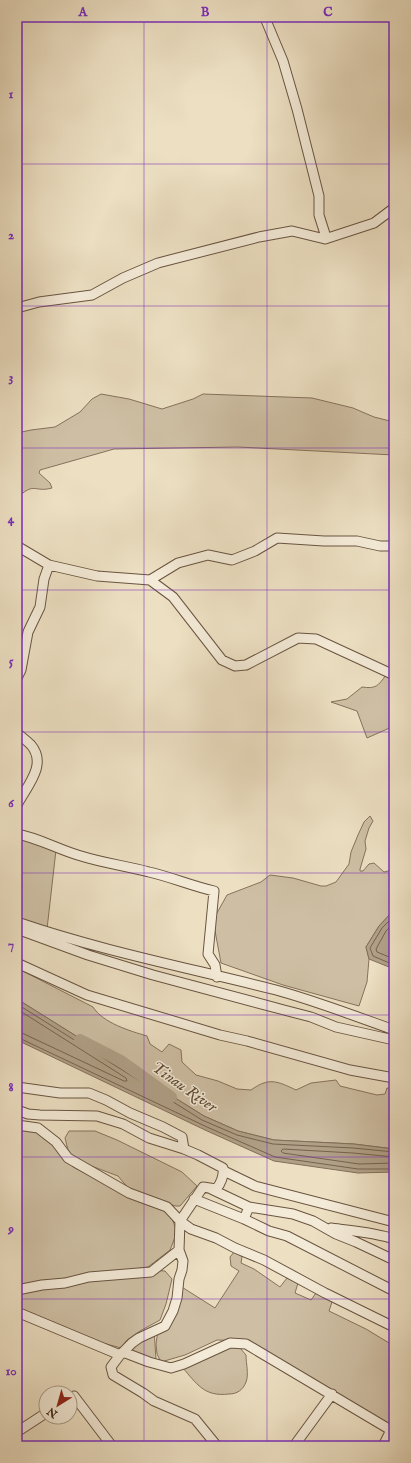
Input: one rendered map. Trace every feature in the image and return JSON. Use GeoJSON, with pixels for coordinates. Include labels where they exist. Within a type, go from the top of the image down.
{"type":"FeatureCollection","features":[{"type":"Feature","properties":{"kind":"street"},"geometry":{"type":"LineString","coordinates":[[266,17],[283,61],[297,109],[319,196],[319,215],[325,234],[325,239]]}},
{"type":"Feature","properties":{"kind":"street"},"geometry":{"type":"LineString","coordinates":[[17,308],[39,302],[92,295],[123,278],[158,263],[259,237],[292,231],[325,239],[374,223],[394,208]]}},
{"type":"Feature","properties":{"kind":"street"},"geometry":{"type":"LineString","coordinates":[[150,580],[178,563],[208,555],[232,560],[255,551],[277,538],[324,541],[357,541],[380,546],[394,546]]}},
{"type":"Feature","properties":{"kind":"street"},"geometry":{"type":"LineString","coordinates":[[17,546],[49,565],[97,576],[150,580],[173,597],[222,660],[235,666],[246,665],[298,638],[316,639],[394,675]]}},
{"type":"Feature","properties":{"kind":"street"},"geometry":{"type":"LineString","coordinates":[[17,678],[21,670],[28,632],[40,607],[44,579],[49,565]]}},
{"type":"Feature","properties":{"kind":"street"},"geometry":{"type":"LineString","coordinates":[[17,733],[32,746],[37,760],[35,774],[18,801]]}},
{"type":"Feature","properties":{"kind":"street"},"geometry":{"type":"LineString","coordinates":[[17,834],[30,836],[55,847],[90,859],[150,872],[214,891],[210,917],[208,954],[215,965],[217,977]]}},
{"type":"Feature","properties":{"kind":"street"},"geometry":{"type":"LineString","coordinates":[[17,922],[52,934],[118,953],[276,991],[332,1008],[394,1030]]}},
{"type":"Feature","properties":{"kind":"street"},"geometry":{"type":"LineString","coordinates":[[17,929],[88,955],[153,975],[311,1017],[336,1027],[394,1040]]}},
{"type":"Feature","properties":{"kind":"street"},"geometry":{"type":"LineString","coordinates":[[17,963],[87,995],[220,1035],[247,1040],[350,1070],[394,1078]]}},
{"type":"Feature","properties":{"kind":"street"},"geometry":{"type":"LineString","coordinates":[[17,1087],[60,1093],[89,1093],[163,1127],[182,1138],[184,1149]]}},
{"type":"Feature","properties":{"kind":"street"},"geometry":{"type":"LineString","coordinates":[[17,1110],[34,1115],[97,1116],[123,1124],[148,1138],[198,1155],[223,1168],[224,1171],[255,1186],[394,1222]]}},
{"type":"Feature","properties":{"kind":"street"},"geometry":{"type":"LineString","coordinates":[[17,1125],[38,1128],[56,1142],[68,1158],[129,1193],[168,1207],[180,1221],[191,1229],[216,1238],[264,1260],[325,1293],[394,1327]]}},
{"type":"Feature","properties":{"kind":"street"},"geometry":{"type":"LineString","coordinates":[[211,1189],[220,1186],[224,1171]]}},
{"type":"Feature","properties":{"kind":"street"},"geometry":{"type":"LineString","coordinates":[[217,1446],[195,1419],[154,1401],[144,1393],[113,1375],[111,1367],[132,1343],[139,1338],[165,1326],[173,1311],[177,1298],[183,1262],[179,1250],[180,1221],[203,1187],[211,1189],[249,1208],[293,1214],[313,1221],[336,1234],[394,1260]]}},
{"type":"Feature","properties":{"kind":"street"},"geometry":{"type":"LineString","coordinates":[[194,1199],[244,1219],[269,1231],[287,1236],[394,1291]]}},
{"type":"Feature","properties":{"kind":"street"},"geometry":{"type":"LineString","coordinates":[[244,1219],[249,1208]]}},
{"type":"Feature","properties":{"kind":"street"},"geometry":{"type":"LineString","coordinates":[[321,1226],[377,1234],[394,1239]]}},
{"type":"Feature","properties":{"kind":"street"},"geometry":{"type":"LineString","coordinates":[[17,1290],[42,1285],[65,1283],[89,1277],[151,1272],[179,1250]]}},
{"type":"Feature","properties":{"kind":"street"},"geometry":{"type":"LineString","coordinates":[[17,1312],[122,1354],[171,1368],[184,1364],[230,1343],[246,1344],[392,1431],[383,1446]]}},
{"type":"Feature","properties":{"kind":"street"},"geometry":{"type":"LineString","coordinates":[[294,1446],[332,1394]]}},
{"type":"Feature","properties":{"kind":"street"},"geometry":{"type":"LineString","coordinates":[[78,1401],[112,1446]]}},
{"type":"Feature","properties":{"kind":"street"},"geometry":{"type":"LineString","coordinates":[[17,1432],[38,1418]]}},
{"type":"Feature","properties":{"kind":"shaded area"},"geometry":{"type":"Polygon","coordinates":[[[101,394],[129,399],[162,409],[193,399],[203,394],[312,398],[353,408],[374,417],[394,422],[394,455],[238,447],[114,449],[40,470],[39,473],[50,483],[52,488],[31,489],[17,498],[17,433],[55,427],[80,412],[92,399],[101,394]]]}},
{"type":"Feature","properties":{"kind":"shaded area"},"geometry":{"type":"Polygon","coordinates":[[[386,675],[394,677],[394,726],[367,738],[357,711],[331,702],[347,699],[362,687],[374,687],[381,682],[386,675]]]}},
{"type":"Feature","properties":{"kind":"shaded area"},"geometry":{"type":"Polygon","coordinates":[[[370,816],[373,821],[365,841],[366,849],[360,871],[363,871],[369,864],[374,863],[384,872],[392,870],[389,846],[394,839],[394,910],[379,926],[366,947],[369,959],[367,982],[359,1006],[283,985],[221,963],[213,920],[227,895],[261,882],[270,875],[293,878],[321,886],[326,886],[336,882],[349,864],[351,852],[358,835],[364,822],[370,816]]]}},
{"type":"Feature","properties":{"kind":"shaded area"},"geometry":{"type":"Polygon","coordinates":[[[17,838],[56,850],[47,929],[17,919],[17,838]]]}},
{"type":"Feature","properties":{"kind":"shaded area"},"geometry":{"type":"Polygon","coordinates":[[[17,968],[93,1007],[103,1018],[117,1026],[147,1036],[150,1044],[162,1052],[169,1044],[181,1050],[182,1062],[196,1075],[218,1081],[237,1089],[251,1090],[263,1083],[273,1082],[283,1084],[296,1090],[311,1083],[336,1080],[340,1086],[377,1095],[385,1094],[387,1088],[394,1089],[394,1149],[354,1144],[274,1140],[238,1131],[204,1116],[17,999],[17,968]]]}},
{"type":"Feature","properties":{"kind":"shaded area"},"geometry":{"type":"Polygon","coordinates":[[[17,1130],[38,1131],[48,1139],[73,1167],[121,1192],[170,1213],[177,1232],[170,1250],[148,1267],[17,1287],[17,1130]]]}},
{"type":"Feature","properties":{"kind":"shaded area"},"geometry":{"type":"Polygon","coordinates":[[[69,1131],[95,1131],[117,1140],[182,1172],[197,1186],[180,1206],[153,1200],[129,1189],[118,1176],[70,1158],[65,1138],[69,1131]]]}},
{"type":"Feature","properties":{"kind":"shaded area"},"geometry":{"type":"Polygon","coordinates":[[[235,1251],[242,1257],[241,1263],[254,1269],[280,1287],[287,1278],[298,1283],[295,1293],[311,1300],[316,1293],[333,1299],[329,1311],[366,1329],[394,1346],[394,1428],[248,1341],[217,1340],[185,1355],[161,1362],[157,1354],[156,1344],[158,1330],[169,1313],[177,1284],[215,1308],[239,1271],[231,1266],[230,1257],[235,1251]]]}},
{"type":"Feature","properties":{"kind":"shaded area"},"geometry":{"type":"Polygon","coordinates":[[[146,1270],[165,1271],[172,1279],[166,1304],[160,1320],[127,1340],[121,1348],[85,1338],[17,1309],[17,1296],[27,1292],[146,1270]]]}},
{"type":"Feature","properties":{"kind":"shaded area"},"geometry":{"type":"Polygon","coordinates":[[[154,1329],[156,1360],[123,1350],[154,1329]]]}},
{"type":"Feature","properties":{"kind":"shaded area"},"geometry":{"type":"Polygon","coordinates":[[[215,1347],[240,1348],[246,1355],[247,1379],[245,1385],[237,1392],[232,1394],[220,1394],[207,1391],[197,1384],[182,1367],[215,1347]]]}},
{"type":"Feature","properties":{"kind":"water"},"geometry":{"type":"Polygon","coordinates":[[[394,910],[394,969],[369,959],[366,947],[379,926],[394,910]]]}},
{"type":"Feature","properties":{"kind":"water"},"geometry":{"type":"Polygon","coordinates":[[[17,999],[204,1116],[238,1131],[274,1140],[354,1144],[394,1149],[394,1172],[358,1173],[274,1161],[205,1130],[17,1040],[17,999]]]}},
{"type":"Feature","properties":{"kind":"waterway","name":"Tinau River"},"geometry":{"type":"LineString","coordinates":[[80,1040],[121,1061],[171,1097]]}}]}
